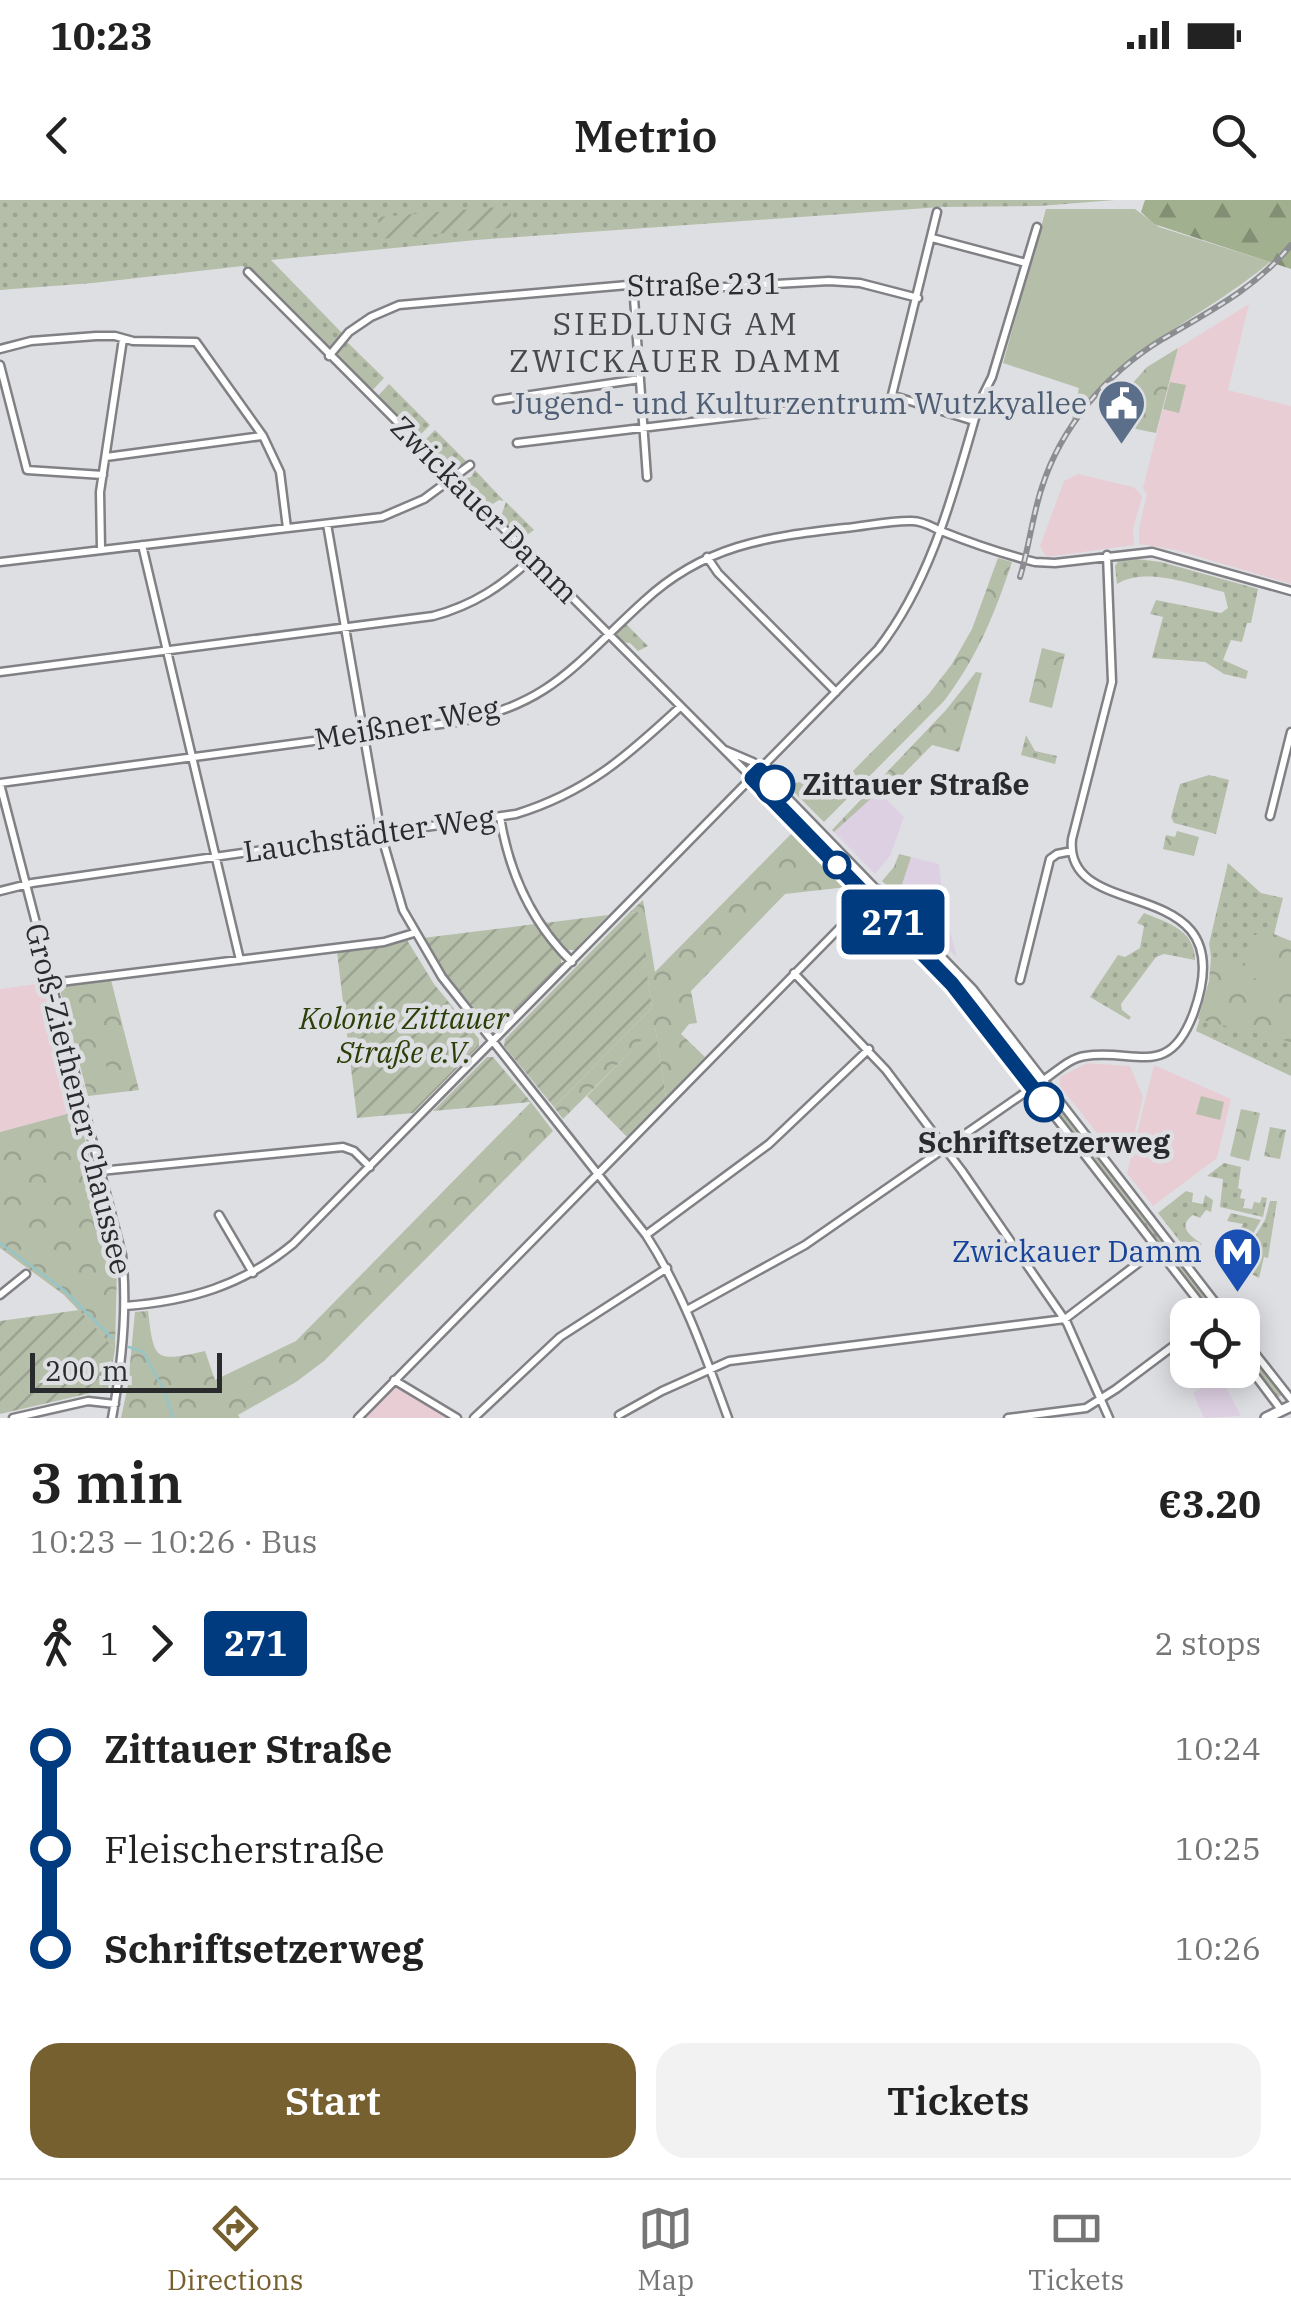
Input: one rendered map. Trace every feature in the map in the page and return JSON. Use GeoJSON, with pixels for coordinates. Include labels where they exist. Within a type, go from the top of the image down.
{"type":"FeatureCollection","features":[{"type":"Feature","properties":{"kind":"main road"},"geometry":{"type":"LineString","coordinates":[[1266,1418],[1287,1412]]}},
{"type":"Feature","properties":{"kind":"street"},"geometry":{"type":"LineString","coordinates":[[518,444],[833,405],[883,412],[890,409],[937,212]]}},
{"type":"Feature","properties":{"kind":"street"},"geometry":{"type":"LineString","coordinates":[[125,1306],[201,1295],[254,1273],[293,1244],[878,650],[920,582],[992,377],[1037,228]]}},
{"type":"Feature","properties":{"kind":"street"},"geometry":{"type":"LineString","coordinates":[[932,238],[1026,264]]}},
{"type":"Feature","properties":{"kind":"street","name":"Zwickauer Damm"},"geometry":{"type":"LineString","coordinates":[[248,272],[952,984],[1196,1298]]}},
{"type":"Feature","properties":{"kind":"street","name":"Straße 231"},"geometry":{"type":"LineString","coordinates":[[329,356],[349,332],[398,305],[628,285],[636,292],[843,281],[918,298]]}},
{"type":"Feature","properties":{"kind":"street"},"geometry":{"type":"LineString","coordinates":[[636,292],[648,477]]}},
{"type":"Feature","properties":{"kind":"street"},"geometry":{"type":"LineString","coordinates":[[0,349],[72,337],[196,342],[264,436],[280,472],[287,528]]}},
{"type":"Feature","properties":{"kind":"street"},"geometry":{"type":"LineString","coordinates":[[101,550],[103,474],[122,338]]}},
{"type":"Feature","properties":{"kind":"street"},"geometry":{"type":"LineString","coordinates":[[0,365],[27,470],[103,474]]}},
{"type":"Feature","properties":{"kind":"street"},"geometry":{"type":"LineString","coordinates":[[497,400],[640,380]]}},
{"type":"Feature","properties":{"kind":"street"},"geometry":{"type":"LineString","coordinates":[[894,396],[974,421]]}},
{"type":"Feature","properties":{"kind":"street"},"geometry":{"type":"LineString","coordinates":[[106,457],[264,436]]}},
{"type":"Feature","properties":{"kind":"street"},"geometry":{"type":"LineString","coordinates":[[0,562],[391,515],[424,499],[470,465]]}},
{"type":"Feature","properties":{"kind":"street","name":"Meißner Weg"},"geometry":{"type":"LineString","coordinates":[[0,783],[470,719],[515,706],[557,683],[666,581],[727,548],[786,535],[911,521],[1044,564],[1137,551],[1163,554],[1291,591]]}},
{"type":"Feature","properties":{"kind":"street"},"geometry":{"type":"LineString","coordinates":[[327,524],[381,834],[393,884],[414,933],[442,977],[668,1268],[728,1418]]}},
{"type":"Feature","properties":{"kind":"street"},"geometry":{"type":"LineString","coordinates":[[142,545],[240,960]]}},
{"type":"Feature","properties":{"kind":"street"},"geometry":{"type":"LineString","coordinates":[[1045,1079],[1084,1056],[1142,1059],[1168,1050],[1190,1021],[1203,973],[1202,945],[1187,925],[1086,877],[1074,864],[1072,851],[1112,682],[1107,555]]}},
{"type":"Feature","properties":{"kind":"street"},"geometry":{"type":"LineString","coordinates":[[707,557],[718,573],[836,692]]}},
{"type":"Feature","properties":{"kind":"street"},"geometry":{"type":"LineString","coordinates":[[0,672],[456,610],[498,588],[532,558]]}},
{"type":"Feature","properties":{"kind":"street","name":"Lauchstädter Weg"},"geometry":{"type":"LineString","coordinates":[[0,892],[216,856],[500,817],[554,800],[602,776],[680,707]]}},
{"type":"Feature","properties":{"kind":"street"},"geometry":{"type":"LineString","coordinates":[[1270,816],[1291,732]]}},
{"type":"Feature","properties":{"kind":"street","name":"Zwickauer Damm"},"geometry":{"type":"LineString","coordinates":[[720,748],[753,762],[973,988],[1212,1298]]}},
{"type":"Feature","properties":{"kind":"street","name":"Groß-Ziethener Chaussee"},"geometry":{"type":"LineString","coordinates":[[0,783],[122,1255],[125,1306],[112,1418]]}},
{"type":"Feature","properties":{"kind":"street"},"geometry":{"type":"LineString","coordinates":[[500,817],[521,890],[547,934],[572,962]]}},
{"type":"Feature","properties":{"kind":"street"},"geometry":{"type":"LineString","coordinates":[[1020,980],[1050,859],[1072,851]]}},
{"type":"Feature","properties":{"kind":"street"},"geometry":{"type":"LineString","coordinates":[[358,1418],[878,888]]}},
{"type":"Feature","properties":{"kind":"street"},"geometry":{"type":"LineString","coordinates":[[52,983],[384,942],[414,933]]}},
{"type":"Feature","properties":{"kind":"street"},"geometry":{"type":"LineString","coordinates":[[794,973],[869,1049],[945,1148],[1064,1319],[1109,1418]]}},
{"type":"Feature","properties":{"kind":"street"},"geometry":{"type":"LineString","coordinates":[[646,1235],[764,1148],[869,1049]]}},
{"type":"Feature","properties":{"kind":"street"},"geometry":{"type":"LineString","coordinates":[[687,1310],[805,1245],[1032,1087]]}},
{"type":"Feature","properties":{"kind":"street"},"geometry":{"type":"LineString","coordinates":[[100,1171],[342,1148],[354,1151],[370,1167]]}},
{"type":"Feature","properties":{"kind":"street"},"geometry":{"type":"LineString","coordinates":[[218,1215],[254,1273]]}},
{"type":"Feature","properties":{"kind":"street"},"geometry":{"type":"LineString","coordinates":[[620,1415],[710,1368],[739,1359],[1064,1319],[1158,1248]]}},
{"type":"Feature","properties":{"kind":"street"},"geometry":{"type":"LineString","coordinates":[[474,1418],[560,1337],[668,1268]]}},
{"type":"Feature","properties":{"kind":"street"},"geometry":{"type":"LineString","coordinates":[[0,1295],[26,1274]]}},
{"type":"Feature","properties":{"kind":"street"},"geometry":{"type":"LineString","coordinates":[[1008,1418],[1078,1410],[1101,1399],[1170,1348]]}},
{"type":"Feature","properties":{"kind":"street"},"geometry":{"type":"LineString","coordinates":[[1260,1360],[1291,1399]]}},
{"type":"Feature","properties":{"kind":"street"},"geometry":{"type":"LineString","coordinates":[[394,1380],[456,1418]]}},
{"type":"Feature","properties":{"kind":"street"},"geometry":{"type":"LineString","coordinates":[[1260,1380],[1287,1412]]}},
{"type":"Feature","properties":{"kind":"street"},"geometry":{"type":"LineString","coordinates":[[12,1418],[88,1401],[114,1404]]}},
{"type":"Feature","properties":{"kind":"shaded area"},"geometry":{"type":"Polygon","coordinates":[[[1249,304],[1228,390],[1291,406],[1291,584],[1176,550],[1139,544],[1147,494],[1143,488],[1178,348],[1249,304]]]}},
{"type":"Feature","properties":{"kind":"shaded area"},"geometry":{"type":"Polygon","coordinates":[[[1078,474],[1138,491],[1142,497],[1133,529],[1134,545],[1046,557],[1040,546],[1064,481],[1078,474]]]}},
{"type":"Feature","properties":{"kind":"shaded area"},"geometry":{"type":"Polygon","coordinates":[[[874,787],[904,817],[890,856],[875,874],[832,830],[874,787]]]}},
{"type":"Feature","properties":{"kind":"shaded area"},"geometry":{"type":"Polygon","coordinates":[[[911,857],[939,864],[944,908],[957,958],[898,897],[911,857]]]}},
{"type":"Feature","properties":{"kind":"shaded area"},"geometry":{"type":"Polygon","coordinates":[[[44,983],[78,1111],[0,1132],[0,989],[44,983]]]}},
{"type":"Feature","properties":{"kind":"shaded area"},"geometry":{"type":"Polygon","coordinates":[[[1087,1063],[1130,1066],[1143,1097],[1134,1135],[1111,1151],[1060,1086],[1060,1077],[1087,1063]]]}},
{"type":"Feature","properties":{"kind":"shaded area"},"geometry":{"type":"Polygon","coordinates":[[[1154,1065],[1231,1099],[1217,1158],[1153,1206],[1127,1173],[1154,1065]]]}},
{"type":"Feature","properties":{"kind":"shaded area"},"geometry":{"type":"Polygon","coordinates":[[[393,1388],[398,1388],[448,1418],[364,1418],[393,1388]]]}},
{"type":"Feature","properties":{"kind":"shaded area"},"geometry":{"type":"Polygon","coordinates":[[[1202,1388],[1226,1388],[1241,1416],[1204,1418],[1193,1393],[1202,1388]]]}},
{"type":"Feature","properties":{"kind":"green space"},"geometry":{"type":"Polygon","coordinates":[[[0,200],[1115,200],[941,207],[476,240],[271,260],[343,334],[329,353],[243,266],[0,290],[0,200]]]}},
{"type":"Feature","properties":{"kind":"green space"},"geometry":{"type":"Polygon","coordinates":[[[1145,200],[1291,200],[1291,269],[1154,224],[1141,212],[1145,200]]]}},
{"type":"Feature","properties":{"kind":"green space"},"geometry":{"type":"Polygon","coordinates":[[[511,206],[511,227],[380,239],[378,217],[511,206]]]}},
{"type":"Feature","properties":{"kind":"green space"},"geometry":{"type":"Polygon","coordinates":[[[1046,209],[1135,209],[1159,227],[1270,262],[1138,354],[1091,397],[1071,423],[1079,388],[1003,363],[1046,209]]]}},
{"type":"Feature","properties":{"kind":"green space"},"geometry":{"type":"Polygon","coordinates":[[[345,340],[384,378],[369,394],[338,360],[337,352],[345,340]]]}},
{"type":"Feature","properties":{"kind":"green space"},"geometry":{"type":"Polygon","coordinates":[[[1178,348],[1156,433],[1136,429],[1115,403],[1147,367],[1178,348]]]}},
{"type":"Feature","properties":{"kind":"green space"},"geometry":{"type":"Polygon","coordinates":[[[1170,382],[1186,385],[1179,413],[1163,409],[1170,382]]]}},
{"type":"Feature","properties":{"kind":"green space"},"geometry":{"type":"Polygon","coordinates":[[[389,384],[430,425],[419,436],[378,396],[389,384]]]}},
{"type":"Feature","properties":{"kind":"green space"},"geometry":{"type":"Polygon","coordinates":[[[435,430],[468,463],[454,474],[421,444],[435,430]]]}},
{"type":"Feature","properties":{"kind":"green space"},"geometry":{"type":"Polygon","coordinates":[[[475,470],[504,501],[488,507],[467,487],[464,479],[475,470]]]}},
{"type":"Feature","properties":{"kind":"green space"},"geometry":{"type":"Polygon","coordinates":[[[506,502],[534,530],[520,540],[500,519],[506,502]]]}},
{"type":"Feature","properties":{"kind":"green space"},"geometry":{"type":"Polygon","coordinates":[[[998,558],[1012,562],[984,634],[956,685],[824,822],[786,784],[848,776],[928,695],[972,629],[998,558]]]}},
{"type":"Feature","properties":{"kind":"green space"},"geometry":{"type":"Polygon","coordinates":[[[1137,559],[1258,589],[1251,623],[1247,623],[1242,642],[1231,640],[1223,660],[1248,671],[1246,679],[1224,674],[1205,662],[1152,658],[1163,617],[1150,614],[1156,600],[1221,613],[1228,608],[1224,592],[1184,582],[1141,577],[1117,584],[1115,566],[1119,560],[1137,559]]]}},
{"type":"Feature","properties":{"kind":"green space"},"geometry":{"type":"Polygon","coordinates":[[[626,624],[648,646],[638,651],[630,643],[619,642],[616,635],[626,624]]]}},
{"type":"Feature","properties":{"kind":"green space"},"geometry":{"type":"Polygon","coordinates":[[[1042,648],[1065,654],[1052,708],[1029,702],[1042,648]]]}},
{"type":"Feature","properties":{"kind":"green space"},"geometry":{"type":"Polygon","coordinates":[[[976,672],[982,673],[959,752],[932,745],[882,796],[876,794],[834,832],[832,830],[946,710],[976,672]]]}},
{"type":"Feature","properties":{"kind":"green space"},"geometry":{"type":"Polygon","coordinates":[[[1026,735],[1035,751],[1057,756],[1055,764],[1021,755],[1026,735]]]}},
{"type":"Feature","properties":{"kind":"green space"},"geometry":{"type":"Polygon","coordinates":[[[1209,775],[1229,780],[1216,834],[1174,823],[1171,817],[1180,784],[1209,775]]]}},
{"type":"Feature","properties":{"kind":"green space"},"geometry":{"type":"Polygon","coordinates":[[[766,779],[867,882],[863,887],[762,784],[766,779]]]}},
{"type":"Feature","properties":{"kind":"green space"},"geometry":{"type":"Polygon","coordinates":[[[1177,831],[1199,837],[1194,856],[1163,849],[1166,835],[1175,837],[1177,831]]]}},
{"type":"Feature","properties":{"kind":"green space"},"geometry":{"type":"Polygon","coordinates":[[[793,832],[847,887],[785,894],[691,991],[697,1023],[689,1024],[681,1034],[705,1057],[666,1097],[655,1027],[563,1119],[554,1107],[652,1008],[637,912],[629,913],[643,900],[655,972],[793,832]]]}},
{"type":"Feature","properties":{"kind":"green space"},"geometry":{"type":"Polygon","coordinates":[[[899,854],[911,857],[898,897],[882,881],[899,854]]]}},
{"type":"Feature","properties":{"kind":"green space"},"geometry":{"type":"Polygon","coordinates":[[[1228,863],[1261,893],[1283,898],[1274,934],[1291,941],[1291,956],[1251,946],[1241,980],[1291,1035],[1291,1076],[1196,1031],[1208,988],[1209,944],[1228,863]]]}},
{"type":"Feature","properties":{"kind":"green space"},"geometry":{"type":"Polygon","coordinates":[[[884,898],[948,964],[1046,1087],[1041,1090],[955,982],[879,903],[884,898]]]}},
{"type":"Feature","properties":{"kind":"green space","name":"Kolonie Zittauer Straße e.V."},"geometry":{"type":"Polygon","coordinates":[[[638,912],[652,1008],[554,1107],[504,1046],[505,1039],[629,913],[638,912]]]}},
{"type":"Feature","properties":{"kind":"green space"},"geometry":{"type":"Polygon","coordinates":[[[1144,913],[1171,924],[1185,935],[1195,960],[1164,954],[1156,957],[1121,1004],[1131,1017],[1129,1020],[1090,997],[1118,955],[1125,957],[1140,948],[1144,926],[1137,923],[1144,913]]]}},
{"type":"Feature","properties":{"kind":"green space","name":"Kolonie Zittauer Straße e.V."},"geometry":{"type":"Polygon","coordinates":[[[608,915],[574,950],[567,950],[545,923],[608,915]]]}},
{"type":"Feature","properties":{"kind":"green space","name":"Kolonie Zittauer Straße e.V."},"geometry":{"type":"Polygon","coordinates":[[[535,924],[561,956],[561,964],[496,1029],[490,1029],[423,938],[535,924]]]}},
{"type":"Feature","properties":{"kind":"green space"},"geometry":{"type":"Polygon","coordinates":[[[1253,933],[1291,943],[1291,1042],[1198,1019],[1211,958],[1245,966],[1253,933]]]}},
{"type":"Feature","properties":{"kind":"green space","name":"Kolonie Zittauer Straße e.V."},"geometry":{"type":"Polygon","coordinates":[[[407,940],[434,984],[479,1039],[479,1046],[413,1113],[357,1118],[337,952],[407,940]]]}},
{"type":"Feature","properties":{"kind":"green space"},"geometry":{"type":"Polygon","coordinates":[[[1253,952],[1281,959],[1275,984],[1246,976],[1253,952]]]}},
{"type":"Feature","properties":{"kind":"green space"},"geometry":{"type":"Polygon","coordinates":[[[111,980],[139,1090],[88,1096],[59,986],[111,980]]]}},
{"type":"Feature","properties":{"kind":"green space","name":"Kolonie Zittauer Straße e.V."},"geometry":{"type":"Polygon","coordinates":[[[655,1026],[666,1097],[627,1137],[587,1096],[655,1026]]]}},
{"type":"Feature","properties":{"kind":"green space"},"geometry":{"type":"Polygon","coordinates":[[[103,1050],[109,1078],[90,1082],[85,1054],[103,1050]]]}},
{"type":"Feature","properties":{"kind":"green space","name":"Kolonie Zittauer Straße e.V."},"geometry":{"type":"Polygon","coordinates":[[[487,1057],[493,1057],[531,1102],[433,1111],[487,1057]]]}},
{"type":"Feature","properties":{"kind":"green space"},"geometry":{"type":"Polygon","coordinates":[[[1050,1091],[1176,1255],[1171,1260],[1044,1094],[1050,1091]]]}},
{"type":"Feature","properties":{"kind":"green space"},"geometry":{"type":"Polygon","coordinates":[[[1201,1096],[1224,1102],[1220,1120],[1196,1114],[1201,1096]]]}},
{"type":"Feature","properties":{"kind":"green space"},"geometry":{"type":"Polygon","coordinates":[[[531,1102],[553,1131],[324,1361],[238,1415],[240,1418],[121,1418],[135,1312],[148,1311],[152,1340],[160,1354],[176,1357],[205,1351],[215,1380],[296,1341],[531,1102]]]}},
{"type":"Feature","properties":{"kind":"green space"},"geometry":{"type":"Polygon","coordinates":[[[1241,1109],[1260,1113],[1249,1161],[1230,1156],[1241,1109]]]}},
{"type":"Feature","properties":{"kind":"green space"},"geometry":{"type":"Polygon","coordinates":[[[78,1111],[117,1267],[115,1349],[64,1295],[0,1248],[0,1132],[78,1111]]]}},
{"type":"Feature","properties":{"kind":"green space"},"geometry":{"type":"Polygon","coordinates":[[[1270,1127],[1286,1130],[1280,1159],[1264,1156],[1270,1127]]]}},
{"type":"Feature","properties":{"kind":"green space"},"geometry":{"type":"Polygon","coordinates":[[[1224,1163],[1241,1167],[1238,1188],[1242,1190],[1240,1198],[1245,1199],[1243,1208],[1252,1209],[1254,1202],[1267,1198],[1263,1217],[1220,1207],[1223,1179],[1207,1176],[1224,1163]]]}},
{"type":"Feature","properties":{"kind":"green space"},"geometry":{"type":"Polygon","coordinates":[[[1186,1191],[1193,1193],[1192,1202],[1203,1204],[1205,1195],[1213,1200],[1211,1212],[1206,1210],[1200,1218],[1193,1215],[1186,1224],[1187,1231],[1202,1244],[1199,1255],[1193,1258],[1158,1213],[1186,1191]]]}},
{"type":"Feature","properties":{"kind":"green space"},"geometry":{"type":"Polygon","coordinates":[[[1270,1201],[1277,1201],[1268,1258],[1264,1257],[1259,1278],[1237,1266],[1265,1220],[1270,1201]]]}},
{"type":"Feature","properties":{"kind":"green space"},"geometry":{"type":"Polygon","coordinates":[[[1231,1213],[1261,1220],[1237,1261],[1236,1236],[1243,1224],[1227,1221],[1231,1213]]]}},
{"type":"Feature","properties":{"kind":"green space"},"geometry":{"type":"Polygon","coordinates":[[[1179,1260],[1209,1298],[1200,1298],[1174,1264],[1179,1260]]]}},
{"type":"Feature","properties":{"kind":"green space"},"geometry":{"type":"Polygon","coordinates":[[[79,1310],[115,1349],[108,1389],[0,1414],[0,1321],[79,1310]]]}},
{"type":"Feature","properties":{"kind":"green space"},"geometry":{"type":"Polygon","coordinates":[[[1260,1363],[1285,1394],[1276,1398],[1260,1376],[1260,1363]]]}},
{"type":"Feature","properties":{"kind":"waterway"},"geometry":{"type":"LineString","coordinates":[[0,1243],[64,1290],[112,1338]]}},
{"type":"Feature","properties":{"kind":"waterway"},"geometry":{"type":"LineString","coordinates":[[129,1347],[143,1352],[164,1390],[173,1418]]}},
{"type":"Feature","properties":{"kind":"railway"},"geometry":{"type":"LineString","coordinates":[[1020,577],[1050,465],[1088,403],[1141,353],[1246,287],[1291,245]]}},
{"type":"Feature","properties":{"kind":"bus line","name":"271"},"geometry":{"type":"LineString","coordinates":[[775,785],[760,770],[752,778],[952,984],[1044,1102]]}},
{"type":"Feature","properties":{"kind":"place","name":"Jugend- und Kulturzentrum Wutzkyallee"},"geometry":{"type":"Point","coordinates":[1122,446]}},
{"type":"Feature","properties":{"kind":"place","name":"Zittauer Straße"},"geometry":{"type":"Point","coordinates":[775,785]}},
{"type":"Feature","properties":{"kind":"place","name":"Schriftsetzerweg"},"geometry":{"type":"Point","coordinates":[1044,1102]}},
{"type":"Feature","properties":{"kind":"place","name":"Zwickauer Damm"},"geometry":{"type":"Point","coordinates":[1237,1294]}},
{"type":"Feature","properties":{"kind":"district","name":"SIEDLUNG AM ZWICKAUER DAMM"},"geometry":{"type":"Point","coordinates":[676,342]}}]}
